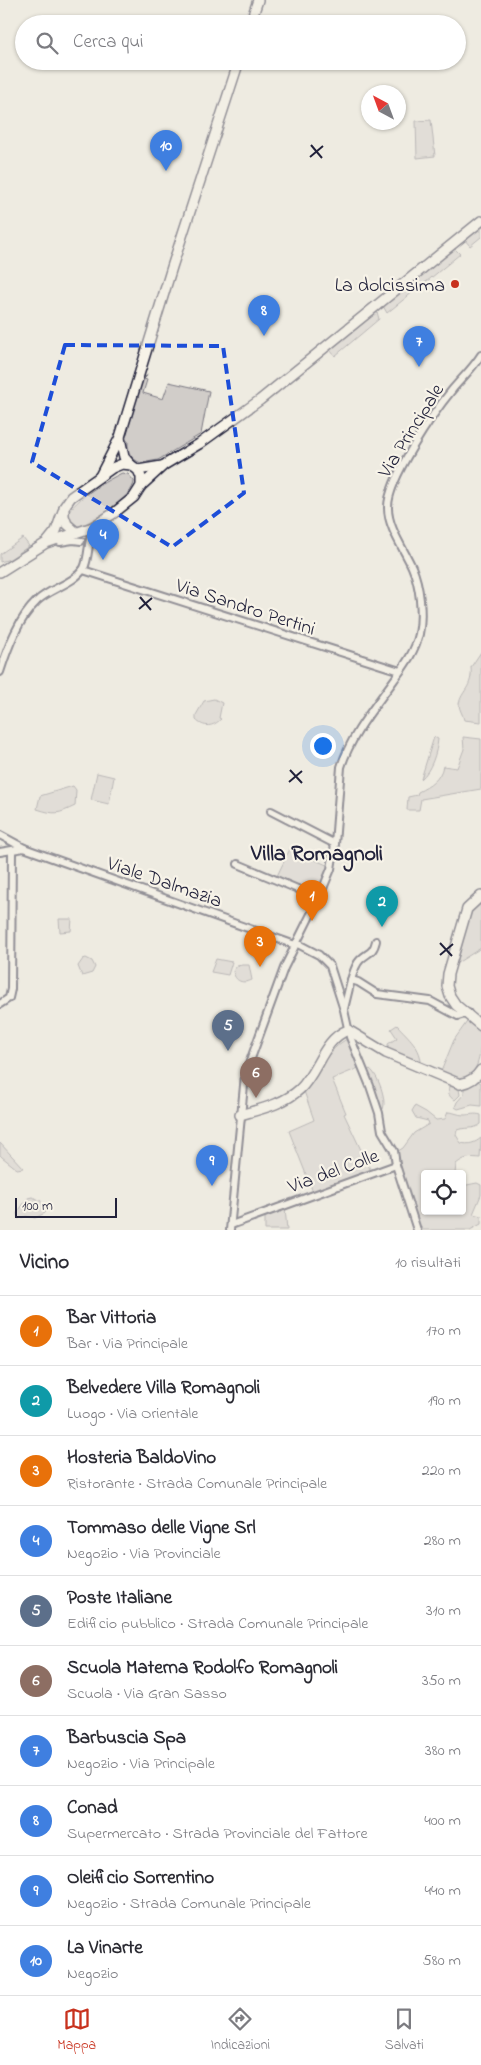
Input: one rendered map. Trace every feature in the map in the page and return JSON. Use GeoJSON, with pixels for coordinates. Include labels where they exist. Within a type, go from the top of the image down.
{"type":"FeatureCollection","features":[{"type":"Feature","properties":{"kind":"main road"},"geometry":{"type":"LineString","coordinates":[[253,15],[258,0]]}},
{"type":"Feature","properties":{"kind":"main road"},"geometry":{"type":"LineString","coordinates":[[100,476],[120,438],[172,267],[236,70]]}},
{"type":"Feature","properties":{"kind":"main road"},"geometry":{"type":"LineString","coordinates":[[0,572],[46,543],[93,527],[124,506],[134,497],[141,486],[164,465],[198,444],[260,400],[481,221]]}},
{"type":"Feature","properties":{"kind":"main road"},"geometry":{"type":"LineString","coordinates":[[120,438],[124,457],[135,467],[142,478],[141,486]]}},
{"type":"Feature","properties":{"kind":"main road"},"geometry":{"type":"LineString","coordinates":[[46,543],[56,532],[64,508],[71,497],[112,468],[122,464],[135,467],[164,465]]}},
{"type":"Feature","properties":{"kind":"main road"},"geometry":{"type":"LineString","coordinates":[[64,508],[67,524],[76,532]]}},
{"type":"Feature","properties":{"kind":"main road"},"geometry":{"type":"LineString","coordinates":[[481,896],[467,909],[448,974],[447,986],[456,1006],[468,1013],[481,1026]]}},
{"type":"Feature","properties":{"kind":"main road"},"geometry":{"type":"LineString","coordinates":[[240,1115],[278,1103],[299,1089],[328,1046],[339,1034],[348,1030],[386,1053],[460,1084],[468,1083],[481,1070]]}},
{"type":"Feature","properties":{"kind":"street","name":"Via Principale"},"geometry":{"type":"LineString","coordinates":[[230,1228],[245,1075],[268,1010],[331,869],[335,844],[338,795],[344,758],[357,731],[400,671],[415,646],[420,627],[420,607],[415,574],[390,519],[388,508],[390,492],[410,453],[443,402],[479,363],[481,355]]}},
{"type":"Feature","properties":{"kind":"street"},"geometry":{"type":"LineString","coordinates":[[86,552],[93,527]]}},
{"type":"Feature","properties":{"kind":"street"},"geometry":{"type":"LineString","coordinates":[[0,672],[15,632],[37,600],[83,570],[87,561],[86,552],[76,532]]}},
{"type":"Feature","properties":{"kind":"street"},"geometry":{"type":"LineString","coordinates":[[35,550],[65,541],[81,541]]}},
{"type":"Feature","properties":{"kind":"street","name":"Via Sandro Pertini"},"geometry":{"type":"LineString","coordinates":[[83,570],[400,671]]}},
{"type":"Feature","properties":{"kind":"street"},"geometry":{"type":"LineString","coordinates":[[271,811],[335,844]]}},
{"type":"Feature","properties":{"kind":"street","name":"Viale Dalmazia"},"geometry":{"type":"LineString","coordinates":[[0,834],[24,848],[296,944],[319,955],[330,966],[344,1009]]}},
{"type":"Feature","properties":{"kind":"street"},"geometry":{"type":"LineString","coordinates":[[0,852],[24,848]]}},
{"type":"Feature","properties":{"kind":"street"},"geometry":{"type":"LineString","coordinates":[[0,1004],[8,998],[11,989],[12,851]]}},
{"type":"Feature","properties":{"kind":"street"},"geometry":{"type":"LineString","coordinates":[[238,864],[319,898]]}},
{"type":"Feature","properties":{"kind":"street"},"geometry":{"type":"LineString","coordinates":[[344,1009],[351,980],[357,966],[371,952],[376,941]]}},
{"type":"Feature","properties":{"kind":"street"},"geometry":{"type":"LineString","coordinates":[[351,980],[358,982],[377,994],[430,1001],[458,1016],[468,1013]]}},
{"type":"Feature","properties":{"kind":"street","name":"Via del Colle"},"geometry":{"type":"LineString","coordinates":[[230,1228],[396,1165],[394,1151],[382,1131],[379,1113],[370,1086],[348,1030],[344,1009]]}},
{"type":"Feature","properties":{"kind":"street"},"geometry":{"type":"LineString","coordinates":[[396,1165],[417,1230]]}},
{"type":"Feature","properties":{"kind":"highlighted area"},"geometry":{"type":"Polygon","coordinates":[[[65,345],[223,346],[244,493],[172,547],[32,462],[65,345]]]}},
{"type":"Feature","properties":{"kind":"shaded area"},"geometry":{"type":"Polygon","coordinates":[[[431,120],[435,156],[417,158],[416,121],[431,120]]]}},
{"type":"Feature","properties":{"kind":"shaded area"},"geometry":{"type":"Polygon","coordinates":[[[481,226],[481,237],[470,246],[464,239],[481,226]]]}},
{"type":"Feature","properties":{"kind":"shaded area"},"geometry":{"type":"Polygon","coordinates":[[[455,249],[460,254],[420,287],[415,281],[455,249]]]}},
{"type":"Feature","properties":{"kind":"shaded area"},"geometry":{"type":"Polygon","coordinates":[[[408,287],[413,292],[387,313],[383,306],[408,287]]]}},
{"type":"Feature","properties":{"kind":"shaded area"},"geometry":{"type":"Polygon","coordinates":[[[377,312],[379,319],[335,356],[330,350],[377,312]]]}},
{"type":"Feature","properties":{"kind":"shaded area"},"geometry":{"type":"Polygon","coordinates":[[[148,375],[144,379],[147,380],[143,393],[163,399],[169,382],[209,391],[201,434],[158,460],[141,463],[130,455],[128,441],[125,441],[129,419],[141,379],[148,375]]]}},
{"type":"Feature","properties":{"kind":"shaded area"},"geometry":{"type":"Polygon","coordinates":[[[122,473],[128,474],[134,481],[128,494],[122,500],[83,525],[78,526],[70,522],[68,514],[77,502],[100,485],[122,473]]]}},
{"type":"Feature","properties":{"kind":"shaded area"},"geometry":{"type":"Polygon","coordinates":[[[23,538],[29,546],[10,559],[0,562],[0,554],[23,538]]]}},
{"type":"Feature","properties":{"kind":"shaded area"},"geometry":{"type":"Polygon","coordinates":[[[481,652],[481,722],[464,720],[459,704],[460,700],[469,685],[471,667],[481,652]]]}},
{"type":"Feature","properties":{"kind":"shaded area"},"geometry":{"type":"Polygon","coordinates":[[[214,699],[222,703],[219,718],[221,719],[212,725],[202,724],[196,720],[196,715],[204,701],[214,699]]]}},
{"type":"Feature","properties":{"kind":"shaded area"},"geometry":{"type":"Polygon","coordinates":[[[434,737],[438,739],[435,755],[431,766],[421,779],[434,737]]]}},
{"type":"Feature","properties":{"kind":"shaded area"},"geometry":{"type":"Polygon","coordinates":[[[463,737],[481,739],[481,789],[421,799],[419,810],[407,810],[408,797],[417,795],[418,792],[434,782],[440,775],[443,766],[457,768],[464,749],[463,737]]]}},
{"type":"Feature","properties":{"kind":"shaded area"},"geometry":{"type":"Polygon","coordinates":[[[97,773],[114,777],[109,804],[91,800],[97,773]]]}},
{"type":"Feature","properties":{"kind":"shaded area"},"geometry":{"type":"Polygon","coordinates":[[[73,786],[76,790],[75,806],[57,813],[37,809],[40,796],[73,786]]]}},
{"type":"Feature","properties":{"kind":"shaded area"},"geometry":{"type":"Polygon","coordinates":[[[290,849],[329,866],[316,894],[277,876],[290,849]]]}},
{"type":"Feature","properties":{"kind":"shaded area"},"geometry":{"type":"Polygon","coordinates":[[[481,899],[481,948],[457,963],[472,907],[481,899]]]}},
{"type":"Feature","properties":{"kind":"shaded area"},"geometry":{"type":"Polygon","coordinates":[[[59,919],[72,919],[71,931],[60,932],[59,919]]]}},
{"type":"Feature","properties":{"kind":"shaded area"},"geometry":{"type":"Polygon","coordinates":[[[86,958],[92,961],[95,967],[92,973],[82,976],[78,966],[86,958]]]}},
{"type":"Feature","properties":{"kind":"shaded area"},"geometry":{"type":"Polygon","coordinates":[[[216,959],[232,962],[228,975],[211,972],[216,959]]]}},
{"type":"Feature","properties":{"kind":"shaded area"},"geometry":{"type":"Polygon","coordinates":[[[249,965],[252,980],[243,982],[234,975],[233,971],[237,966],[249,965]]]}},
{"type":"Feature","properties":{"kind":"shaded area"},"geometry":{"type":"Polygon","coordinates":[[[469,1019],[481,1028],[481,1044],[477,1065],[470,1076],[464,1081],[440,1074],[454,1040],[469,1019]]]}},
{"type":"Feature","properties":{"kind":"shaded area"},"geometry":{"type":"Polygon","coordinates":[[[397,1025],[417,1048],[421,1065],[389,1051],[388,1044],[397,1038],[391,1029],[397,1025]]]}},
{"type":"Feature","properties":{"kind":"shaded area"},"geometry":{"type":"Polygon","coordinates":[[[349,1038],[361,1067],[332,1079],[346,1113],[344,1114],[371,1171],[313,1192],[289,1131],[314,1120],[304,1091],[329,1055],[349,1038]]]}},
{"type":"Feature","properties":{"kind":"shaded area"},"geometry":{"type":"Polygon","coordinates":[[[370,1069],[381,1088],[384,1100],[383,1109],[379,1104],[367,1071],[370,1069]]]}},
{"type":"Feature","properties":{"kind":"shaded area"},"geometry":{"type":"Polygon","coordinates":[[[476,1080],[481,1083],[481,1106],[472,1105],[458,1109],[455,1107],[464,1094],[464,1087],[476,1080]]]}},
{"type":"Feature","properties":{"kind":"shaded area"},"geometry":{"type":"Polygon","coordinates":[[[449,1086],[459,1089],[460,1095],[455,1100],[449,1094],[449,1086]]]}},
{"type":"Feature","properties":{"kind":"shaded area"},"geometry":{"type":"Polygon","coordinates":[[[415,1106],[436,1120],[445,1119],[448,1112],[462,1115],[481,1115],[481,1124],[457,1130],[456,1135],[461,1143],[464,1144],[472,1143],[481,1138],[480,1158],[462,1160],[456,1164],[455,1170],[421,1170],[421,1215],[466,1215],[466,1185],[477,1183],[481,1185],[481,1195],[473,1214],[481,1216],[481,1224],[470,1230],[420,1230],[395,1153],[403,1148],[414,1133],[429,1124],[428,1121],[416,1118],[412,1111],[415,1106]]]}},
{"type":"Feature","properties":{"kind":"shaded area"},"geometry":{"type":"Polygon","coordinates":[[[0,1143],[23,1168],[17,1169],[0,1155],[0,1143]]]}},
{"type":"Feature","properties":{"kind":"shaded area"},"geometry":{"type":"Polygon","coordinates":[[[32,1197],[40,1200],[46,1208],[45,1213],[35,1218],[26,1216],[18,1219],[17,1213],[28,1198],[32,1197]]]}},
{"type":"Feature","properties":{"kind":"shaded area"},"geometry":{"type":"Polygon","coordinates":[[[285,1208],[287,1230],[265,1230],[265,1216],[285,1208]]]}},
{"type":"Feature","properties":{"kind":"place","name":"La Vinarte"},"geometry":{"type":"Point","coordinates":[166,171]}},
{"type":"Feature","properties":{"kind":"place","name":"La dolcissima"},"geometry":{"type":"Point","coordinates":[455,284]}},
{"type":"Feature","properties":{"kind":"place","name":"Conad"},"geometry":{"type":"Point","coordinates":[264,336]}},
{"type":"Feature","properties":{"kind":"place","name":"Barbuscia Spa"},"geometry":{"type":"Point","coordinates":[419,367]}},
{"type":"Feature","properties":{"kind":"place","name":"Tommaso delle Vigne Srl"},"geometry":{"type":"Point","coordinates":[103,560]}},
{"type":"Feature","properties":{"kind":"place","name":"Bar Vittoria"},"geometry":{"type":"Point","coordinates":[312,921]}},
{"type":"Feature","properties":{"kind":"place","name":"Belvedere Villa Romagnoli"},"geometry":{"type":"Point","coordinates":[382,927]}},
{"type":"Feature","properties":{"kind":"place","name":"Hosteria BaldoVino"},"geometry":{"type":"Point","coordinates":[260,967]}},
{"type":"Feature","properties":{"kind":"place","name":"Poste Italiane"},"geometry":{"type":"Point","coordinates":[228,1051]}},
{"type":"Feature","properties":{"kind":"place","name":"Scuola Materna Rodolfo Romagnoli"},"geometry":{"type":"Point","coordinates":[256,1098]}},
{"type":"Feature","properties":{"kind":"place","name":"Oleificio Sorrentino"},"geometry":{"type":"Point","coordinates":[212,1186]}},
{"type":"Feature","properties":{"kind":"district","name":"Villa Romagnoli"},"geometry":{"type":"Point","coordinates":[317,852]}}]}
